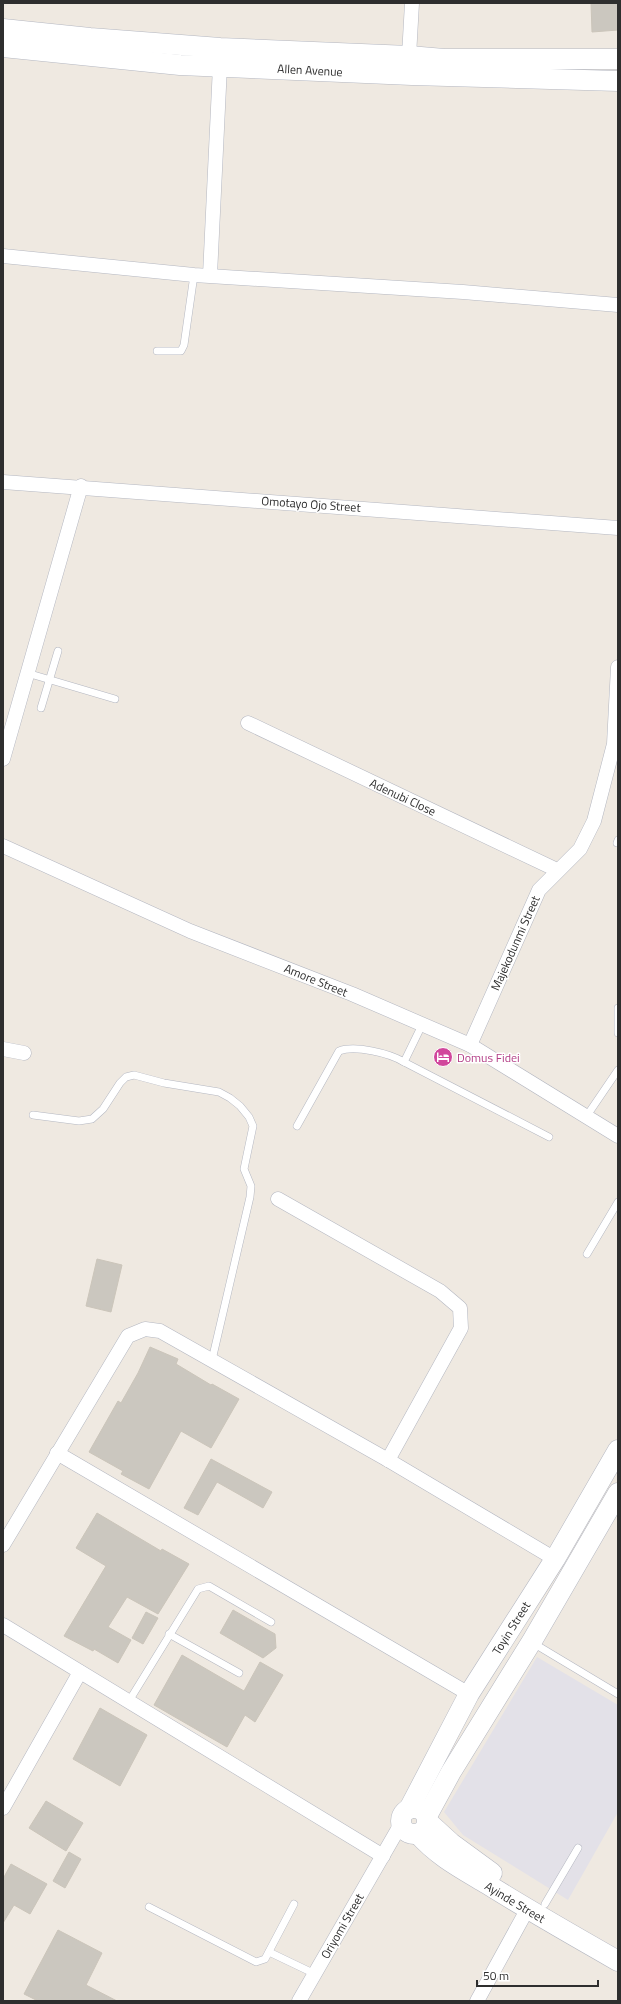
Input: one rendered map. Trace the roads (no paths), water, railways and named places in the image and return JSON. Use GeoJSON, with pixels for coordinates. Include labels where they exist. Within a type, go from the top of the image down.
{"type":"FeatureCollection","features":[{"type":"Feature","properties":{"kind":"main road","name":"Allen Avenue"},"geometry":{"type":"LineString","coordinates":[[3,29],[90,38],[220,48],[409,56],[444,59],[618,60]]}},
{"type":"Feature","properties":{"kind":"main road","name":"Allen Avenue"},"geometry":{"type":"LineString","coordinates":[[3,48],[180,65],[427,76],[618,81]]}},
{"type":"Feature","properties":{"kind":"main road","name":"Toyin Street"},"geometry":{"type":"LineString","coordinates":[[415,1823],[469,1694],[555,1559],[618,1450]]}},
{"type":"Feature","properties":{"kind":"main road","name":"Toyin Street"},"geometry":{"type":"LineString","coordinates":[[415,1823],[451,1772],[532,1641],[618,1493]]}},
{"type":"Feature","properties":{"kind":"main road","name":"Ayinde Street"},"geometry":{"type":"LineString","coordinates":[[415,1823],[427,1845],[445,1858],[536,1907],[618,1946]]}},
{"type":"Feature","properties":{"kind":"main road","name":"Ayinde Street"},"geometry":{"type":"LineString","coordinates":[[536,1907],[618,1962]]}},
{"type":"Feature","properties":{"kind":"street"},"geometry":{"type":"LineString","coordinates":[[409,56],[412,3]]}},
{"type":"Feature","properties":{"kind":"street"},"geometry":{"type":"LineString","coordinates":[[210,275],[220,66]]}},
{"type":"Feature","properties":{"kind":"street"},"geometry":{"type":"LineString","coordinates":[[3,256],[194,275],[462,292],[618,305]]}},
{"type":"Feature","properties":{"kind":"street","name":"Omotayo Ojo Street"},"geometry":{"type":"LineString","coordinates":[[3,482],[81,486],[618,528]]}},
{"type":"Feature","properties":{"kind":"street"},"geometry":{"type":"LineString","coordinates":[[3,759],[81,486]]}},
{"type":"Feature","properties":{"kind":"street","name":"Majekodunmi Street"},"geometry":{"type":"LineString","coordinates":[[470,1045],[539,890],[557,870],[580,849],[594,821],[616,744],[618,667]]}},
{"type":"Feature","properties":{"kind":"street","name":"Adenubi Close"},"geometry":{"type":"LineString","coordinates":[[248,723],[557,870]]}},
{"type":"Feature","properties":{"kind":"street","name":"Amore Street"},"geometry":{"type":"LineString","coordinates":[[3,846],[190,931],[352,994],[470,1045],[586,1118],[618,1136]]}},
{"type":"Feature","properties":{"kind":"street"},"geometry":{"type":"LineString","coordinates":[[3,1049],[24,1053]]}},
{"type":"Feature","properties":{"kind":"street"},"geometry":{"type":"LineString","coordinates":[[278,1199],[440,1291],[460,1308],[461,1328],[388,1460]]}},
{"type":"Feature","properties":{"kind":"street"},"geometry":{"type":"LineString","coordinates":[[3,1545],[128,1336],[145,1329],[160,1331],[212,1360],[388,1460],[555,1559]]}},
{"type":"Feature","properties":{"kind":"street"},"geometry":{"type":"LineString","coordinates":[[57,1453],[469,1694]]}},
{"type":"Feature","properties":{"kind":"street"},"geometry":{"type":"LineString","coordinates":[[3,1625],[384,1854]]}},
{"type":"Feature","properties":{"kind":"street"},"geometry":{"type":"LineString","coordinates":[[3,1808],[80,1672]]}},
{"type":"Feature","properties":{"kind":"street","name":"Toyin Street"},"geometry":{"type":"LineString","coordinates":[[384,1854],[415,1823]]}},
{"type":"Feature","properties":{"kind":"street","name":"Oriyomi Street"},"geometry":{"type":"LineString","coordinates":[[299,2001],[384,1854]]}},
{"type":"Feature","properties":{"kind":"street"},"geometry":{"type":"LineString","coordinates":[[477,2001],[536,1907]]}},
{"type":"Feature","properties":{"kind":"lane"},"geometry":{"type":"LineString","coordinates":[[157,351],[181,351],[184,345],[194,275]]}},
{"type":"Feature","properties":{"kind":"lane"},"geometry":{"type":"LineString","coordinates":[[41,708],[48,680],[58,651]]}},
{"type":"Feature","properties":{"kind":"lane"},"geometry":{"type":"LineString","coordinates":[[27,673],[115,699]]}},
{"type":"Feature","properties":{"kind":"lane"},"geometry":{"type":"LineString","coordinates":[[618,1008],[618,1033]]}},
{"type":"Feature","properties":{"kind":"lane"},"geometry":{"type":"LineString","coordinates":[[404,1062],[422,1025]]}},
{"type":"Feature","properties":{"kind":"lane"},"geometry":{"type":"LineString","coordinates":[[297,1126],[339,1051],[346,1048],[353,1048],[390,1055],[549,1137]]}},
{"type":"Feature","properties":{"kind":"lane"},"geometry":{"type":"LineString","coordinates":[[586,1118],[618,1070]]}},
{"type":"Feature","properties":{"kind":"lane"},"geometry":{"type":"LineString","coordinates":[[33,1115],[79,1121],[92,1119],[103,1110],[120,1083],[126,1077],[134,1075],[164,1083],[219,1092],[230,1098],[249,1117],[252,1126],[252,1136],[244,1169],[251,1186],[250,1197],[212,1360]]}},
{"type":"Feature","properties":{"kind":"lane"},"geometry":{"type":"LineString","coordinates":[[587,1254],[618,1202]]}},
{"type":"Feature","properties":{"kind":"lane"},"geometry":{"type":"LineString","coordinates":[[129,1701],[198,1589],[209,1586],[271,1622]]}},
{"type":"Feature","properties":{"kind":"lane"},"geometry":{"type":"LineString","coordinates":[[169,1634],[239,1673]]}},
{"type":"Feature","properties":{"kind":"lane"},"geometry":{"type":"LineString","coordinates":[[532,1641],[618,1694]]}},
{"type":"Feature","properties":{"kind":"lane"},"geometry":{"type":"LineString","coordinates":[[536,1907],[578,1848]]}},
{"type":"Feature","properties":{"kind":"lane"},"geometry":{"type":"LineString","coordinates":[[148,1907],[256,1962],[265,1959],[294,1904]]}},
{"type":"Feature","properties":{"kind":"lane"},"geometry":{"type":"LineString","coordinates":[[269,1952],[315,1974]]}},
{"type":"Feature","properties":{"kind":"place","name":"Domus Fidei"},"geometry":{"type":"Point","coordinates":[443,1057]}}]}
